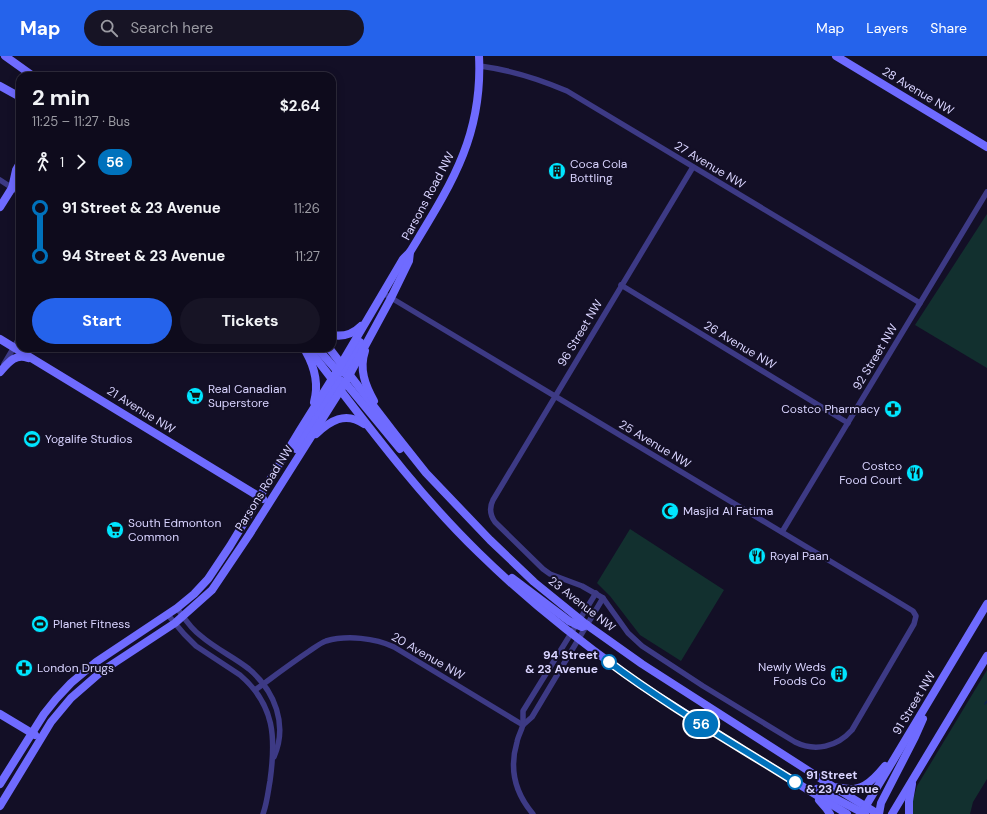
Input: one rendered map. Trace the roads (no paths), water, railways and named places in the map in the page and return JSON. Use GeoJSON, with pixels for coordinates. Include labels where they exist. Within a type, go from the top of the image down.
{"type":"FeatureCollection","features":[{"type":"Feature","properties":{"kind":"main road"},"geometry":{"type":"LineString","coordinates":[[5,56],[27,72]]}},
{"type":"Feature","properties":{"kind":"main road","name":"Parsons Road NW"},"geometry":{"type":"LineString","coordinates":[[0,806],[41,739],[64,706],[85,684],[102,671],[183,617],[212,590],[249,535],[308,441],[341,377],[372,310],[403,259],[410,252],[452,181],[465,153],[475,114],[479,92],[479,56]]}},
{"type":"Feature","properties":{"kind":"main road","name":"28 Avenue NW"},"geometry":{"type":"LineString","coordinates":[[836,56],[987,147]]}},
{"type":"Feature","properties":{"kind":"main road"},"geometry":{"type":"LineString","coordinates":[[0,86],[16,95]]}},
{"type":"Feature","properties":{"kind":"main road"},"geometry":{"type":"LineString","coordinates":[[12,188],[16,170]]}},
{"type":"Feature","properties":{"kind":"main road"},"geometry":{"type":"LineString","coordinates":[[0,207],[16,184]]}},
{"type":"Feature","properties":{"kind":"main road","name":"Parsons Road NW"},"geometry":{"type":"LineString","coordinates":[[0,784],[51,706],[71,683],[96,662],[177,608],[194,594],[208,578],[230,546],[300,430],[341,377],[378,323],[409,261],[410,252]]}},
{"type":"Feature","properties":{"kind":"main road"},"geometry":{"type":"LineString","coordinates":[[286,475],[292,456],[341,377],[375,314],[382,295]]}},
{"type":"Feature","properties":{"kind":"main road"},"geometry":{"type":"LineString","coordinates":[[336,335],[343,336],[354,331],[361,325],[372,310]]}},
{"type":"Feature","properties":{"kind":"main road"},"geometry":{"type":"LineString","coordinates":[[378,323],[364,355],[362,369],[364,381],[377,406],[426,472]]}},
{"type":"Feature","properties":{"kind":"main road","name":"21 Avenue NW"},"geometry":{"type":"LineString","coordinates":[[0,339],[14,347]]}},
{"type":"Feature","properties":{"kind":"main road","name":"21 Avenue NW"},"geometry":{"type":"LineString","coordinates":[[22,352],[269,503]]}},
{"type":"Feature","properties":{"kind":"main road"},"geometry":{"type":"LineString","coordinates":[[300,430],[312,408],[316,390],[316,380],[312,364],[306,352]]}},
{"type":"Feature","properties":{"kind":"main road","name":"23 Avenue NW"},"geometry":{"type":"LineString","coordinates":[[313,352],[341,377]]}},
{"type":"Feature","properties":{"kind":"main road"},"geometry":{"type":"LineString","coordinates":[[320,352],[400,449],[426,472]]}},
{"type":"Feature","properties":{"kind":"main road","name":"23 Avenue NW"},"geometry":{"type":"LineString","coordinates":[[331,352],[341,377],[369,428],[419,490],[489,562],[520,590],[575,627],[587,625],[642,664],[829,784],[864,812],[878,814]]}},
{"type":"Feature","properties":{"kind":"main road"},"geometry":{"type":"LineString","coordinates":[[0,371],[10,360],[20,356],[45,366]]}},
{"type":"Feature","properties":{"kind":"main road"},"geometry":{"type":"LineString","coordinates":[[308,441],[327,424],[342,418],[355,418],[369,428]]}},
{"type":"Feature","properties":{"kind":"main road","name":"23 Avenue NW"},"geometry":{"type":"LineString","coordinates":[[426,472],[490,540],[534,582],[575,627],[580,638],[628,676],[847,814]]}},
{"type":"Feature","properties":{"kind":"main road","name":"91 Street NW"},"geometry":{"type":"LineString","coordinates":[[864,812],[987,604]]}},
{"type":"Feature","properties":{"kind":"main road"},"geometry":{"type":"LineString","coordinates":[[892,814],[987,656]]}},
{"type":"Feature","properties":{"kind":"main road"},"geometry":{"type":"LineString","coordinates":[[878,814],[881,803],[915,737],[934,692]]}},
{"type":"Feature","properties":{"kind":"main road"},"geometry":{"type":"LineString","coordinates":[[0,714],[41,739]]}},
{"type":"Feature","properties":{"kind":"main road"},"geometry":{"type":"LineString","coordinates":[[829,784],[844,789],[854,789],[871,782],[903,744]]}},
{"type":"Feature","properties":{"kind":"main road"},"geometry":{"type":"LineString","coordinates":[[764,763],[864,812]]}},
{"type":"Feature","properties":{"kind":"main road"},"geometry":{"type":"LineString","coordinates":[[909,814],[909,801],[914,777]]}},
{"type":"Feature","properties":{"kind":"main road"},"geometry":{"type":"LineString","coordinates":[[810,791],[830,814]]}},
{"type":"Feature","properties":{"kind":"street","name":"27 Avenue NW"},"geometry":{"type":"LineString","coordinates":[[480,66],[542,80],[567,90],[920,303]]}},
{"type":"Feature","properties":{"kind":"street","name":"96 Street NW"},"geometry":{"type":"LineString","coordinates":[[490,511],[493,500],[621,285],[694,167]]}},
{"type":"Feature","properties":{"kind":"street"},"geometry":{"type":"LineString","coordinates":[[0,180],[16,190]]}},
{"type":"Feature","properties":{"kind":"street","name":"92 Street NW"},"geometry":{"type":"LineString","coordinates":[[782,532],[987,192]]}},
{"type":"Feature","properties":{"kind":"street","name":"26 Avenue NW"},"geometry":{"type":"LineString","coordinates":[[621,285],[848,423]]}},
{"type":"Feature","properties":{"kind":"street","name":"25 Avenue NW"},"geometry":{"type":"LineString","coordinates":[[382,295],[391,298],[911,610],[916,620],[914,624],[852,730],[844,739],[833,745]]}},
{"type":"Feature","properties":{"kind":"street"},"geometry":{"type":"LineString","coordinates":[[0,371],[16,344]]}},
{"type":"Feature","properties":{"kind":"street","name":"23 Avenue NW"},"geometry":{"type":"LineString","coordinates":[[490,511],[495,522],[543,569],[550,574],[596,593],[603,598],[634,640],[696,682],[802,746],[817,748],[833,745]]}},
{"type":"Feature","properties":{"kind":"street"},"geometry":{"type":"LineString","coordinates":[[533,814],[518,790],[514,769],[514,754],[516,742],[523,725],[523,712],[596,593]]}},
{"type":"Feature","properties":{"kind":"street"},"geometry":{"type":"LineString","coordinates":[[523,725],[532,717],[603,598]]}},
{"type":"Feature","properties":{"kind":"street"},"geometry":{"type":"LineString","coordinates":[[177,608],[200,636],[249,669],[263,684],[275,704],[280,725],[278,748],[273,759]]}},
{"type":"Feature","properties":{"kind":"street"},"geometry":{"type":"LineString","coordinates":[[168,614],[196,646],[240,675],[255,690],[263,702],[270,720],[273,759],[263,814]]}},
{"type":"Feature","properties":{"kind":"street","name":"20 Avenue NW"},"geometry":{"type":"LineString","coordinates":[[255,690],[325,641],[348,638],[367,639],[384,642],[394,647],[523,725]]}},
{"type":"Feature","properties":{"kind":"place","name":"Coca Cola Bottling"},"geometry":{"type":"Point","coordinates":[557,171]}},
{"type":"Feature","properties":{"kind":"place","name":"Real Canadian Superstore"},"geometry":{"type":"Point","coordinates":[195,396]}},
{"type":"Feature","properties":{"kind":"place","name":"Costco Pharmacy"},"geometry":{"type":"Point","coordinates":[893,409]}},
{"type":"Feature","properties":{"kind":"place","name":"Yogalife Studios"},"geometry":{"type":"Point","coordinates":[32,439]}},
{"type":"Feature","properties":{"kind":"place","name":"Costco Food Court"},"geometry":{"type":"Point","coordinates":[915,473]}},
{"type":"Feature","properties":{"kind":"place","name":"Masjid Al Fatima"},"geometry":{"type":"Point","coordinates":[670,511]}},
{"type":"Feature","properties":{"kind":"place","name":"South Edmonton Common"},"geometry":{"type":"Point","coordinates":[115,530]}},
{"type":"Feature","properties":{"kind":"place","name":"Royal Paan"},"geometry":{"type":"Point","coordinates":[757,556]}},
{"type":"Feature","properties":{"kind":"place","name":"Planet Fitness"},"geometry":{"type":"Point","coordinates":[40,624]}},
{"type":"Feature","properties":{"kind":"place","name":"94 Street & 23 Avenue"},"geometry":{"type":"Point","coordinates":[609,662]}},
{"type":"Feature","properties":{"kind":"place","name":"London Drugs"},"geometry":{"type":"Point","coordinates":[24,668]}},
{"type":"Feature","properties":{"kind":"place","name":"Newly Weds Foods Co"},"geometry":{"type":"Point","coordinates":[839,674]}},
{"type":"Feature","properties":{"kind":"place","name":"91 Street & 23 Avenue"},"geometry":{"type":"Point","coordinates":[795,782]}}]}
